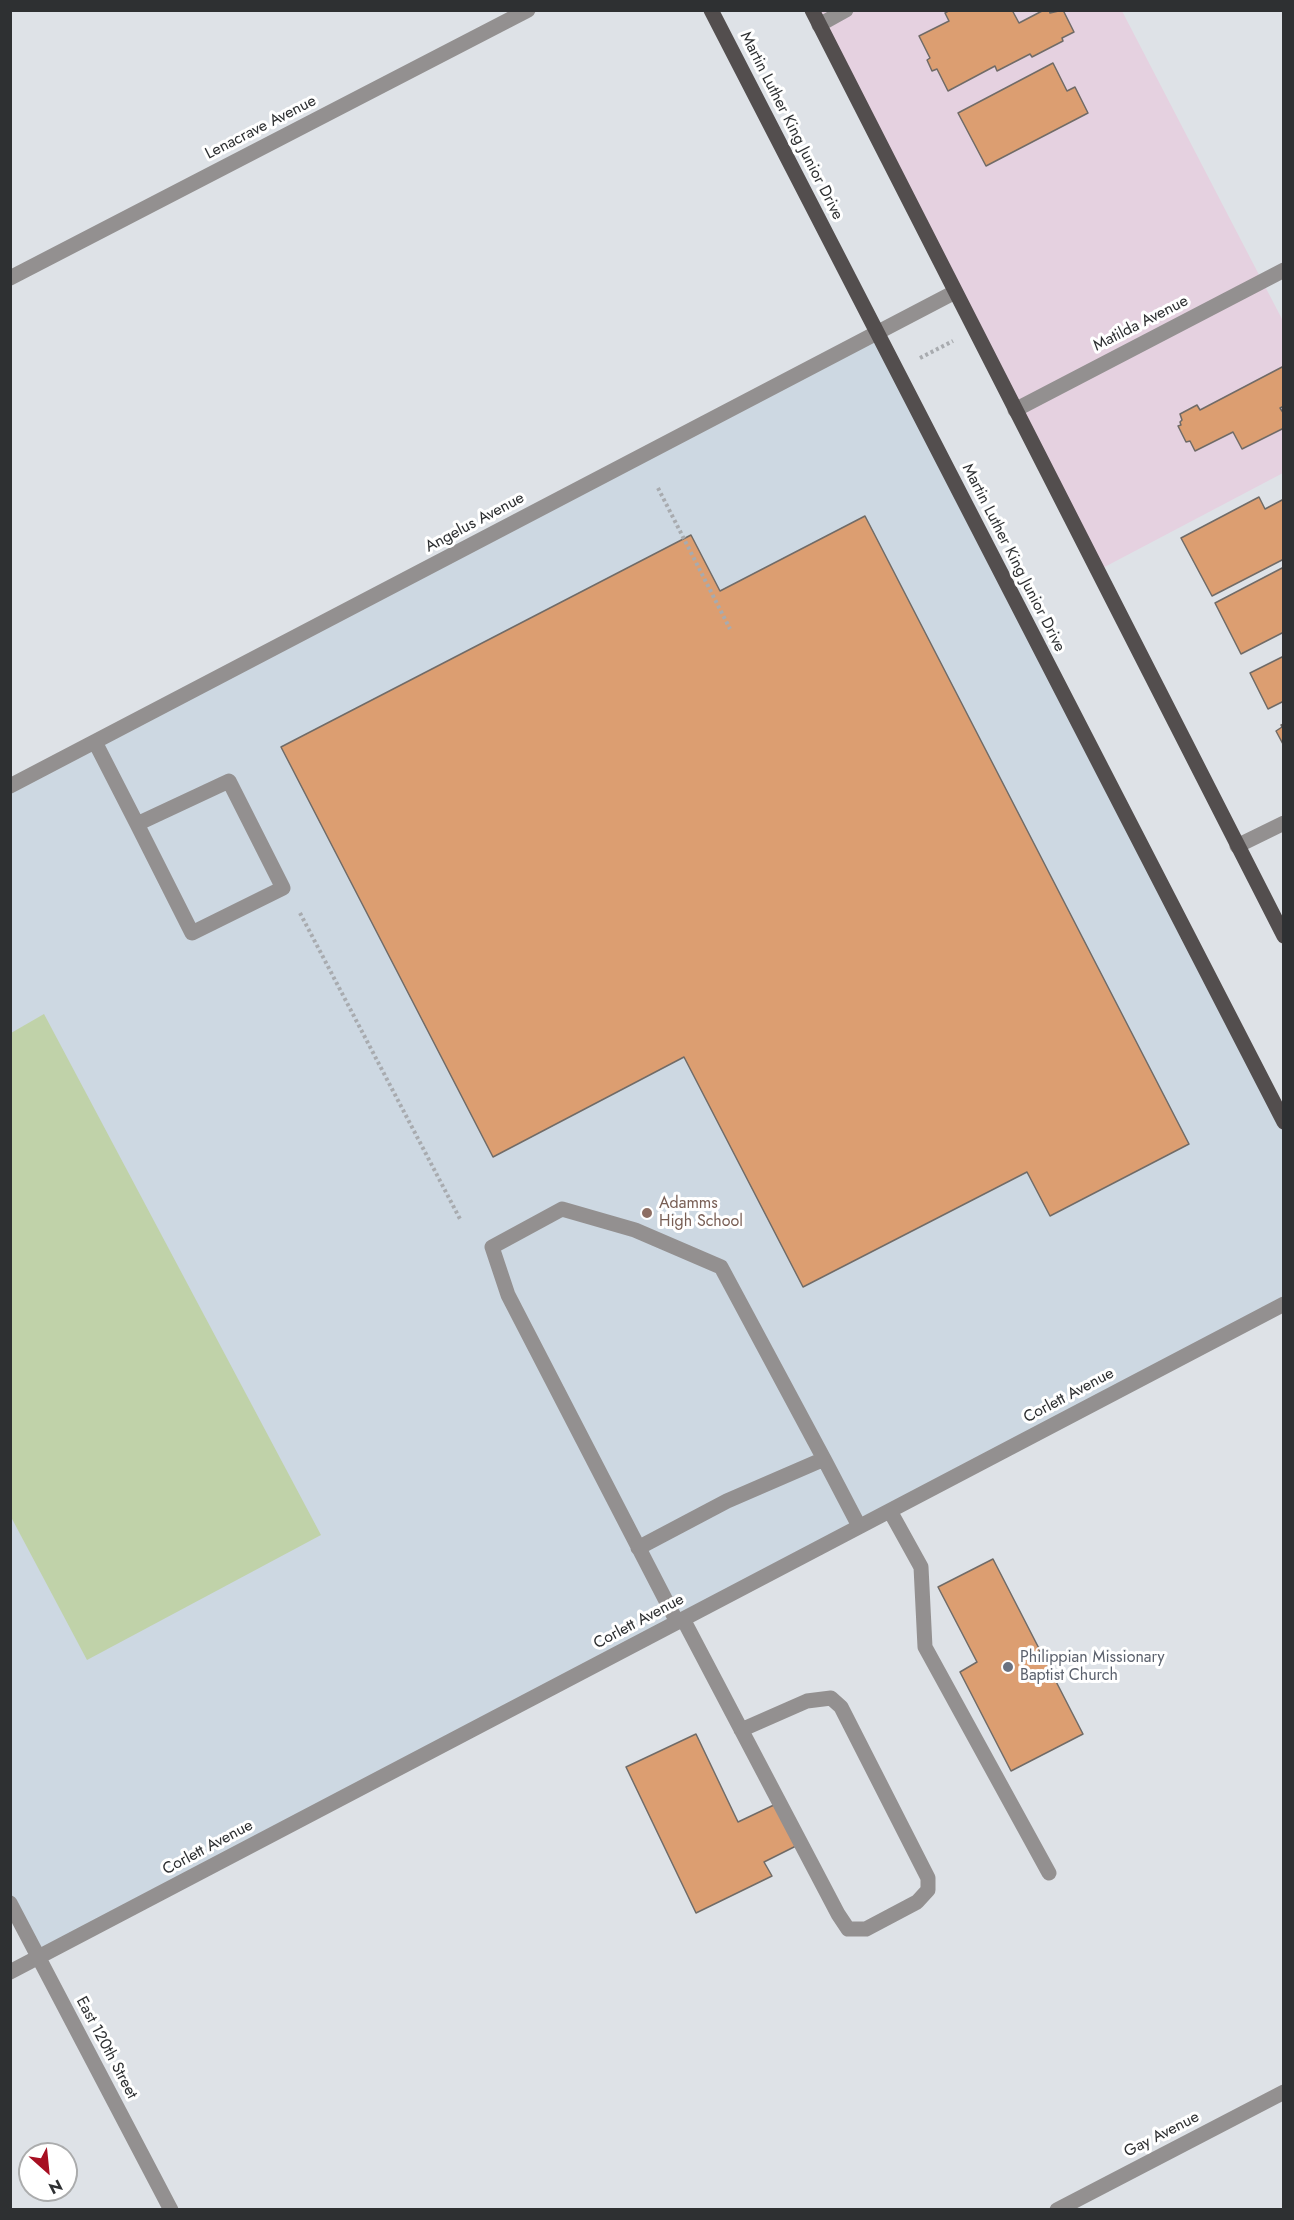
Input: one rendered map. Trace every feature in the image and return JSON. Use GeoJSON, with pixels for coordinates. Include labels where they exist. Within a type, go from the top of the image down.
{"type":"FeatureCollection","features":[{"type":"Feature","properties":{"kind":"main road","name":"Martin Luther King Junior Drive"},"geometry":{"type":"LineString","coordinates":[[711,10],[1284,1122]]}},
{"type":"Feature","properties":{"kind":"main road"},"geometry":{"type":"LineString","coordinates":[[812,10],[1284,936]]}},
{"type":"Feature","properties":{"kind":"street","name":"Lenacrave Avenue"},"geometry":{"type":"LineString","coordinates":[[10,278],[528,10]]}},
{"type":"Feature","properties":{"kind":"street"},"geometry":{"type":"LineString","coordinates":[[819,25],[846,10]]}},
{"type":"Feature","properties":{"kind":"street","name":"Matilda Avenue"},"geometry":{"type":"LineString","coordinates":[[1016,410],[1284,270]]}},
{"type":"Feature","properties":{"kind":"street","name":"Angelus Avenue"},"geometry":{"type":"LineString","coordinates":[[10,786],[955,292]]}},
{"type":"Feature","properties":{"kind":"street"},"geometry":{"type":"LineString","coordinates":[[95,742],[136,824],[192,933],[283,888],[229,781],[136,824]]}},
{"type":"Feature","properties":{"kind":"street"},"geometry":{"type":"LineString","coordinates":[[1237,846],[1284,823]]}},
{"type":"Feature","properties":{"kind":"street"},"geometry":{"type":"LineString","coordinates":[[741,1730],[807,1701],[831,1698],[841,1707],[923,1867],[928,1878],[928,1890],[917,1902],[866,1929],[848,1929],[741,1730],[638,1548],[508,1295],[492,1247],[562,1209],[635,1230],[721,1267],[859,1526]]}},
{"type":"Feature","properties":{"kind":"street","name":"Corlett Avenue"},"geometry":{"type":"LineString","coordinates":[[10,1972],[1284,1304]]}},
{"type":"Feature","properties":{"kind":"street"},"geometry":{"type":"LineString","coordinates":[[638,1548],[727,1501],[824,1459]]}},
{"type":"Feature","properties":{"kind":"street"},"geometry":{"type":"LineString","coordinates":[[890,1510],[921,1567],[925,1647],[1049,1873]]}},
{"type":"Feature","properties":{"kind":"street","name":"East 120th Street"},"geometry":{"type":"LineString","coordinates":[[10,1904],[171,2210]]}},
{"type":"Feature","properties":{"kind":"street","name":"Gay Avenue"},"geometry":{"type":"LineString","coordinates":[[1057,2210],[1284,2092]]}},
{"type":"Feature","properties":{"kind":"path"},"geometry":{"type":"LineString","coordinates":[[916,360],[959,338]]}},
{"type":"Feature","properties":{"kind":"path"},"geometry":{"type":"LineString","coordinates":[[658,488],[730,629]]}},
{"type":"Feature","properties":{"kind":"path"},"geometry":{"type":"LineString","coordinates":[[300,914],[460,1219]]}},
{"type":"Feature","properties":{"kind":"shaded area"},"geometry":{"type":"Polygon","coordinates":[[[812,11],[1122,11],[1283,321],[1283,473],[1097,571],[812,11]]]}},
{"type":"Feature","properties":{"kind":"shaded area","name":"Adamms High School"},"geometry":{"type":"Polygon","coordinates":[[[877,333],[1283,1122],[1283,1304],[38,1957],[11,1903],[11,786],[877,333]]]}},
{"type":"Feature","properties":{"kind":"green space"},"geometry":{"type":"Polygon","coordinates":[[[44,1014],[321,1535],[87,1660],[11,1517],[11,1033],[44,1014]]]}},
{"type":"Feature","properties":{"kind":"building"},"geometry":{"type":"Polygon","coordinates":[[[950,10],[1012,10],[1019,23],[1044,10],[1049,10],[1050,13],[1063,10],[1074,32],[1062,38],[1063,41],[1032,57],[1030,54],[997,71],[995,66],[948,91],[937,69],[932,71],[927,60],[930,58],[919,36],[949,21],[945,13],[950,10]]]}},
{"type":"Feature","properties":{"kind":"building"},"geometry":{"type":"Polygon","coordinates":[[[1053,63],[1067,91],[1075,87],[1088,113],[986,166],[958,113],[1053,63]]]}},
{"type":"Feature","properties":{"kind":"building"},"geometry":{"type":"Polygon","coordinates":[[[1284,366],[1284,406],[1280,408],[1284,414],[1284,428],[1242,449],[1233,432],[1195,451],[1190,441],[1186,442],[1178,426],[1181,425],[1182,420],[1180,414],[1197,405],[1200,410],[1284,366]]]}},
{"type":"Feature","properties":{"kind":"building"},"geometry":{"type":"Polygon","coordinates":[[[1259,497],[1265,509],[1284,499],[1284,559],[1212,596],[1181,538],[1259,497]]]}},
{"type":"Feature","properties":{"kind":"building"},"geometry":{"type":"Polygon","coordinates":[[[865,516],[1189,1144],[1050,1216],[1027,1172],[803,1287],[684,1057],[493,1157],[281,747],[691,535],[720,591],[865,516]]]}},
{"type":"Feature","properties":{"kind":"building"},"geometry":{"type":"Polygon","coordinates":[[[1284,567],[1284,632],[1241,654],[1215,603],[1284,567]]]}},
{"type":"Feature","properties":{"kind":"building"},"geometry":{"type":"Polygon","coordinates":[[[1284,656],[1284,701],[1268,709],[1250,673],[1284,656]]]}},
{"type":"Feature","properties":{"kind":"building"},"geometry":{"type":"Polygon","coordinates":[[[1284,724],[1284,746],[1276,731],[1284,724]]]}},
{"type":"Feature","properties":{"kind":"building","name":"Philippian Missionary Baptist Church"},"geometry":{"type":"Polygon","coordinates":[[[993,1559],[1083,1734],[1011,1771],[960,1672],[977,1662],[938,1587],[993,1559]]]}},
{"type":"Feature","properties":{"kind":"building"},"geometry":{"type":"Polygon","coordinates":[[[696,1734],[738,1822],[776,1804],[796,1846],[764,1862],[772,1876],[696,1913],[626,1767],[696,1734]]]}},
{"type":"Feature","properties":{"kind":"place","name":"Adamms High School"},"geometry":{"type":"Point","coordinates":[647,1213]}},
{"type":"Feature","properties":{"kind":"place","name":"Philippian Missionary Baptist Church"},"geometry":{"type":"Point","coordinates":[1008,1667]}}]}
